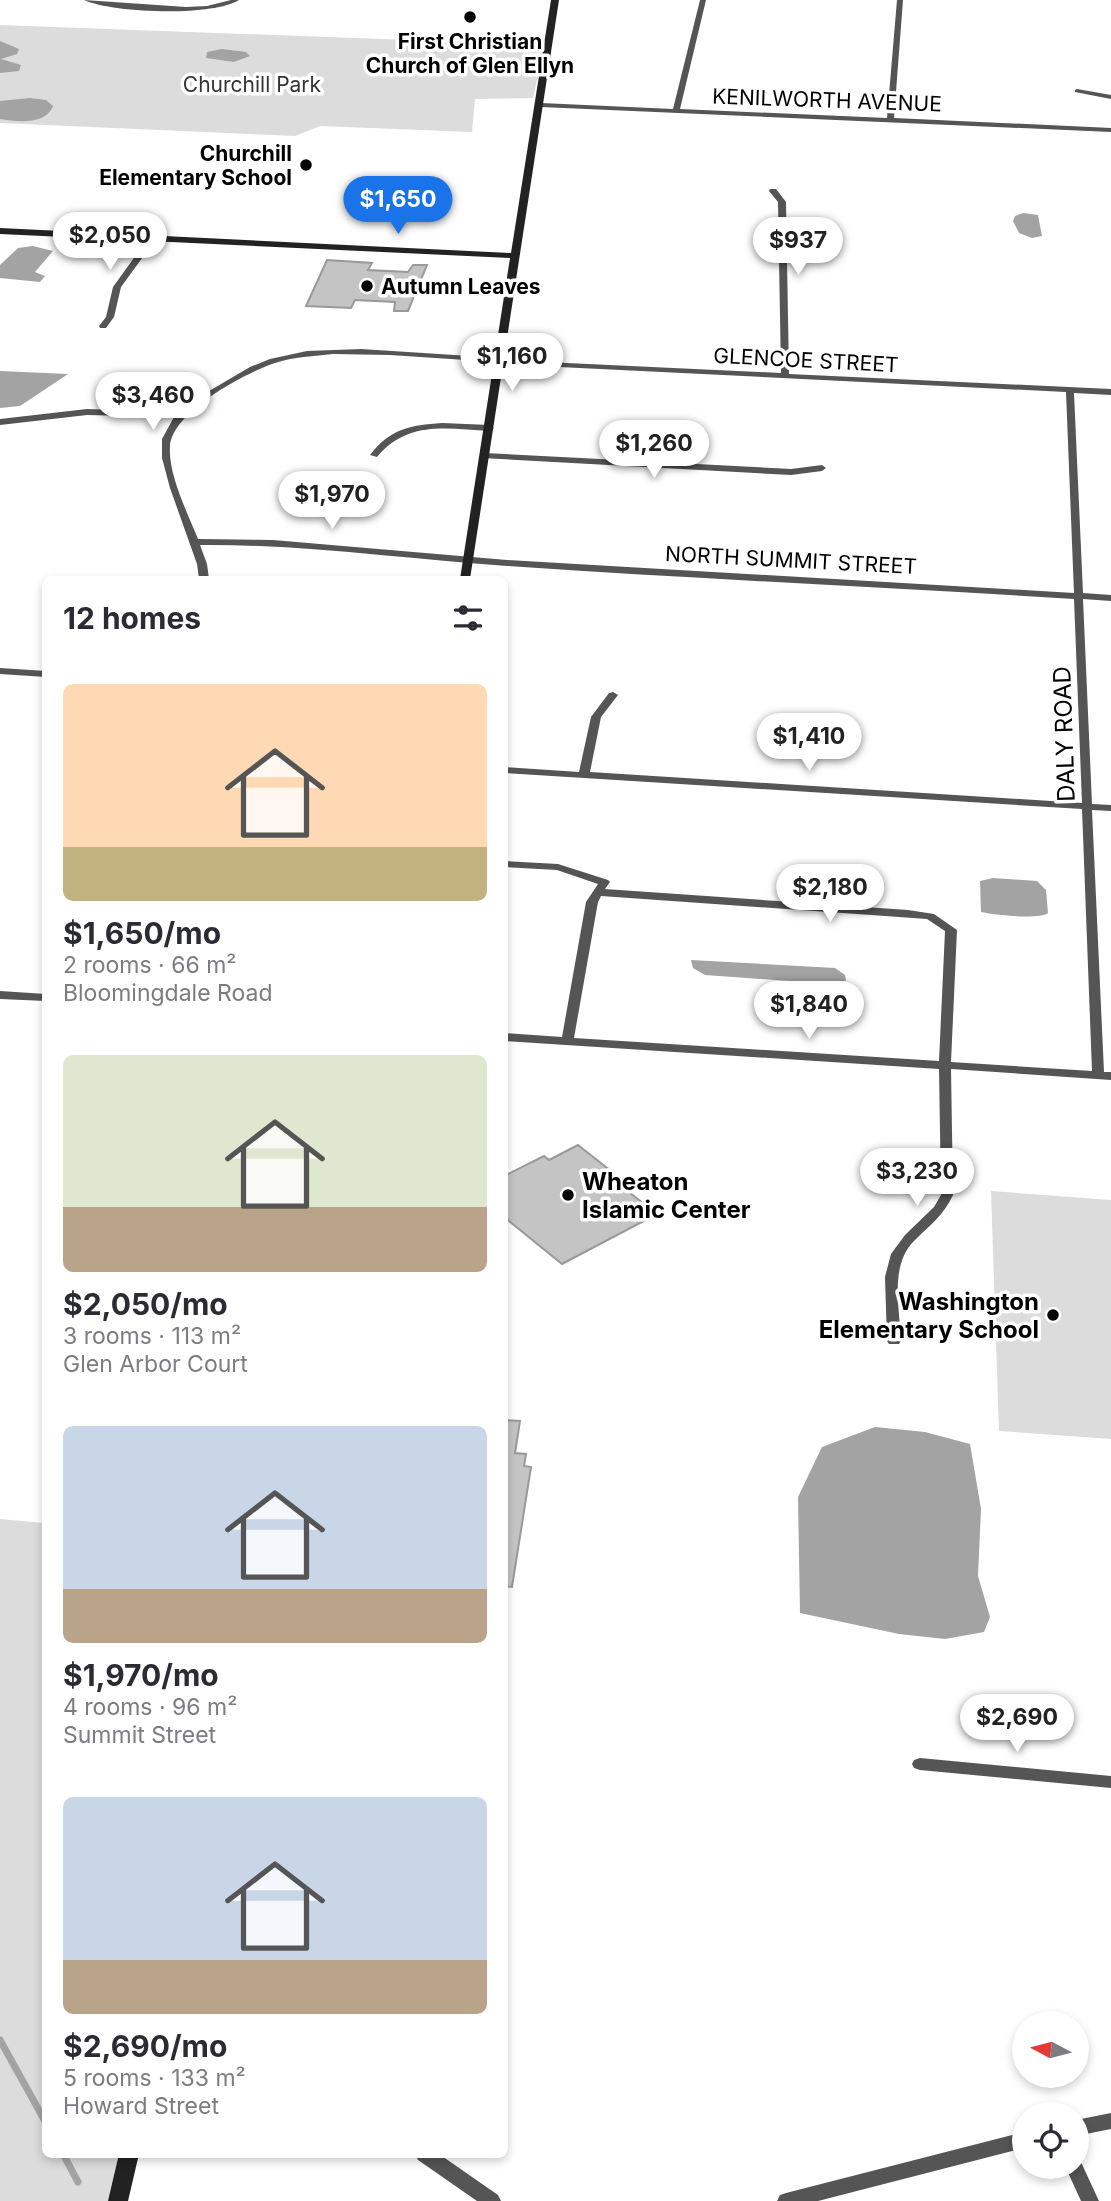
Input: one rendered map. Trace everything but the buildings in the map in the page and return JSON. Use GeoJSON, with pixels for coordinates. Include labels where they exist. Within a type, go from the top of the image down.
{"type":"FeatureCollection","features":[{"type":"Feature","properties":{"kind":"main road"},"geometry":{"type":"LineString","coordinates":[[465,576],[541,105],[555,0]]}},
{"type":"Feature","properties":{"kind":"main road"},"geometry":{"type":"LineString","coordinates":[[0,231],[516,256]]}},
{"type":"Feature","properties":{"kind":"main road"},"geometry":{"type":"LineString","coordinates":[[118,2201],[128,2158]]}},
{"type":"Feature","properties":{"kind":"street"},"geometry":{"type":"LineString","coordinates":[[87,0],[126,5],[205,8],[225,7],[236,0]]}},
{"type":"Feature","properties":{"kind":"street"},"geometry":{"type":"LineString","coordinates":[[676,111],[703,0]]}},
{"type":"Feature","properties":{"kind":"street"},"geometry":{"type":"LineString","coordinates":[[890,120],[900,0]]}},
{"type":"Feature","properties":{"kind":"street"},"geometry":{"type":"LineString","coordinates":[[1077,92],[1111,97]]}},
{"type":"Feature","properties":{"kind":"street","name":"KENILWORTH AVENUE"},"geometry":{"type":"LineString","coordinates":[[541,105],[1111,130]]}},
{"type":"Feature","properties":{"kind":"street"},"geometry":{"type":"LineString","coordinates":[[773,191],[782,202],[785,376]]}},
{"type":"Feature","properties":{"kind":"street"},"geometry":{"type":"LineString","coordinates":[[103,326],[110,317],[117,287],[152,239]]}},
{"type":"Feature","properties":{"kind":"street","name":"GLENCOE STREET"},"geometry":{"type":"LineString","coordinates":[[179,415],[222,388],[281,358],[336,352],[1111,392]]}},
{"type":"Feature","properties":{"kind":"street","name":"DALY ROAD"},"geometry":{"type":"LineString","coordinates":[[1070,390],[1088,807],[1105,1076]]}},
{"type":"Feature","properties":{"kind":"street"},"geometry":{"type":"LineString","coordinates":[[0,422],[78,412],[179,415],[166,439],[165,455],[195,542],[203,576]]}},
{"type":"Feature","properties":{"kind":"street"},"geometry":{"type":"LineString","coordinates":[[374,455],[384,440],[401,431],[423,427],[490,428]]}},
{"type":"Feature","properties":{"kind":"street"},"geometry":{"type":"LineString","coordinates":[[485,456],[790,472],[822,468]]}},
{"type":"Feature","properties":{"kind":"street","name":"NORTH SUMMIT STREET"},"geometry":{"type":"LineString","coordinates":[[195,542],[256,541],[468,560],[1111,597]]}},
{"type":"Feature","properties":{"kind":"street"},"geometry":{"type":"LineString","coordinates":[[0,671],[42,674]]}},
{"type":"Feature","properties":{"kind":"street"},"geometry":{"type":"LineString","coordinates":[[584,775],[598,713],[614,695]]}},
{"type":"Feature","properties":{"kind":"street"},"geometry":{"type":"LineString","coordinates":[[508,770],[1111,808]]}},
{"type":"Feature","properties":{"kind":"street"},"geometry":{"type":"LineString","coordinates":[[508,864],[558,867],[604,882],[592,901],[567,1041]]}},
{"type":"Feature","properties":{"kind":"street"},"geometry":{"type":"LineString","coordinates":[[598,892],[930,916],[951,930],[945,1064],[947,1195],[937,1213],[905,1243],[895,1258],[894,1341]]}},
{"type":"Feature","properties":{"kind":"street"},"geometry":{"type":"LineString","coordinates":[[0,995],[42,998]]}},
{"type":"Feature","properties":{"kind":"street"},"geometry":{"type":"LineString","coordinates":[[508,1037],[1105,1076]]}},
{"type":"Feature","properties":{"kind":"street"},"geometry":{"type":"LineString","coordinates":[[920,1764],[1111,1782]]}},
{"type":"Feature","properties":{"kind":"street"},"geometry":{"type":"LineString","coordinates":[[1089,2125],[1111,2121]]}},
{"type":"Feature","properties":{"kind":"street"},"geometry":{"type":"LineString","coordinates":[[786,2201],[1012,2143]]}},
{"type":"Feature","properties":{"kind":"street"},"geometry":{"type":"LineString","coordinates":[[430,2158],[492,2201]]}},
{"type":"Feature","properties":{"kind":"street"},"geometry":{"type":"LineString","coordinates":[[1080,2179],[1090,2201]]}},
{"type":"Feature","properties":{"kind":"green space","name":"Churchill Park"},"geometry":{"type":"Polygon","coordinates":[[[0,25],[545,45],[533,98],[475,99],[472,132],[320,126],[295,136],[0,123],[0,25]]]}},
{"type":"Feature","properties":{"kind":"green space","name":"Washington Elementary School"},"geometry":{"type":"Polygon","coordinates":[[[991,1191],[1111,1200],[1111,1439],[999,1431],[991,1191]]]}},
{"type":"Feature","properties":{"kind":"green space"},"geometry":{"type":"Polygon","coordinates":[[[0,1519],[42,1523],[42,2158],[126,2158],[117,2201],[0,2201],[0,1519]]]}},
{"type":"Feature","properties":{"kind":"shaded area"},"geometry":{"type":"Polygon","coordinates":[[[0,41],[19,49],[17,54],[1,59],[21,65],[19,71],[0,73],[0,41]]]}},
{"type":"Feature","properties":{"kind":"shaded area"},"geometry":{"type":"Polygon","coordinates":[[[222,49],[246,52],[250,56],[234,62],[206,58],[207,52],[222,49]]]}},
{"type":"Feature","properties":{"kind":"shaded area"},"geometry":{"type":"Polygon","coordinates":[[[30,98],[46,100],[53,106],[44,116],[30,121],[0,119],[0,101],[30,98]]]}},
{"type":"Feature","properties":{"kind":"shaded area"},"geometry":{"type":"Polygon","coordinates":[[[1023,213],[1038,215],[1042,236],[1032,238],[1019,233],[1013,221],[1015,216],[1023,213]]]}},
{"type":"Feature","properties":{"kind":"shaded area"},"geometry":{"type":"Polygon","coordinates":[[[33,246],[53,251],[35,272],[45,276],[40,282],[0,278],[0,265],[18,248],[33,246]]]}},
{"type":"Feature","properties":{"kind":"shaded area"},"geometry":{"type":"Polygon","coordinates":[[[0,371],[68,374],[20,406],[0,408],[0,371]]]}},
{"type":"Feature","properties":{"kind":"shaded area"},"geometry":{"type":"Polygon","coordinates":[[[993,878],[1037,881],[1046,890],[1048,913],[1026,917],[981,912],[980,881],[993,878]]]}},
{"type":"Feature","properties":{"kind":"shaded area"},"geometry":{"type":"Polygon","coordinates":[[[691,960],[835,968],[845,975],[846,981],[816,983],[705,975],[693,968],[691,960]]]}},
{"type":"Feature","properties":{"kind":"shaded area"},"geometry":{"type":"Polygon","coordinates":[[[875,1427],[925,1432],[970,1444],[981,1509],[978,1576],[990,1617],[984,1632],[945,1639],[899,1634],[800,1613],[798,1497],[822,1447],[875,1427]]]}},
{"type":"Feature","properties":{"kind":"waterway"},"geometry":{"type":"LineString","coordinates":[[0,2040],[42,2116]]}},
{"type":"Feature","properties":{"kind":"waterway"},"geometry":{"type":"LineString","coordinates":[[65,2158],[78,2182]]}},
{"type":"Feature","properties":{"kind":"place","name":"First Christian Church of Glen Ellyn"},"geometry":{"type":"Point","coordinates":[470,17]}},
{"type":"Feature","properties":{"kind":"place","name":"Churchill Elementary School"},"geometry":{"type":"Point","coordinates":[306,165]}},
{"type":"Feature","properties":{"kind":"place","name":"Autumn Leaves"},"geometry":{"type":"Point","coordinates":[367,286]}},
{"type":"Feature","properties":{"kind":"place","name":"Wheaton Islamic Center"},"geometry":{"type":"Point","coordinates":[568,1195]}},
{"type":"Feature","properties":{"kind":"place","name":"Washington Elementary School"},"geometry":{"type":"Point","coordinates":[1053,1315]}}]}
